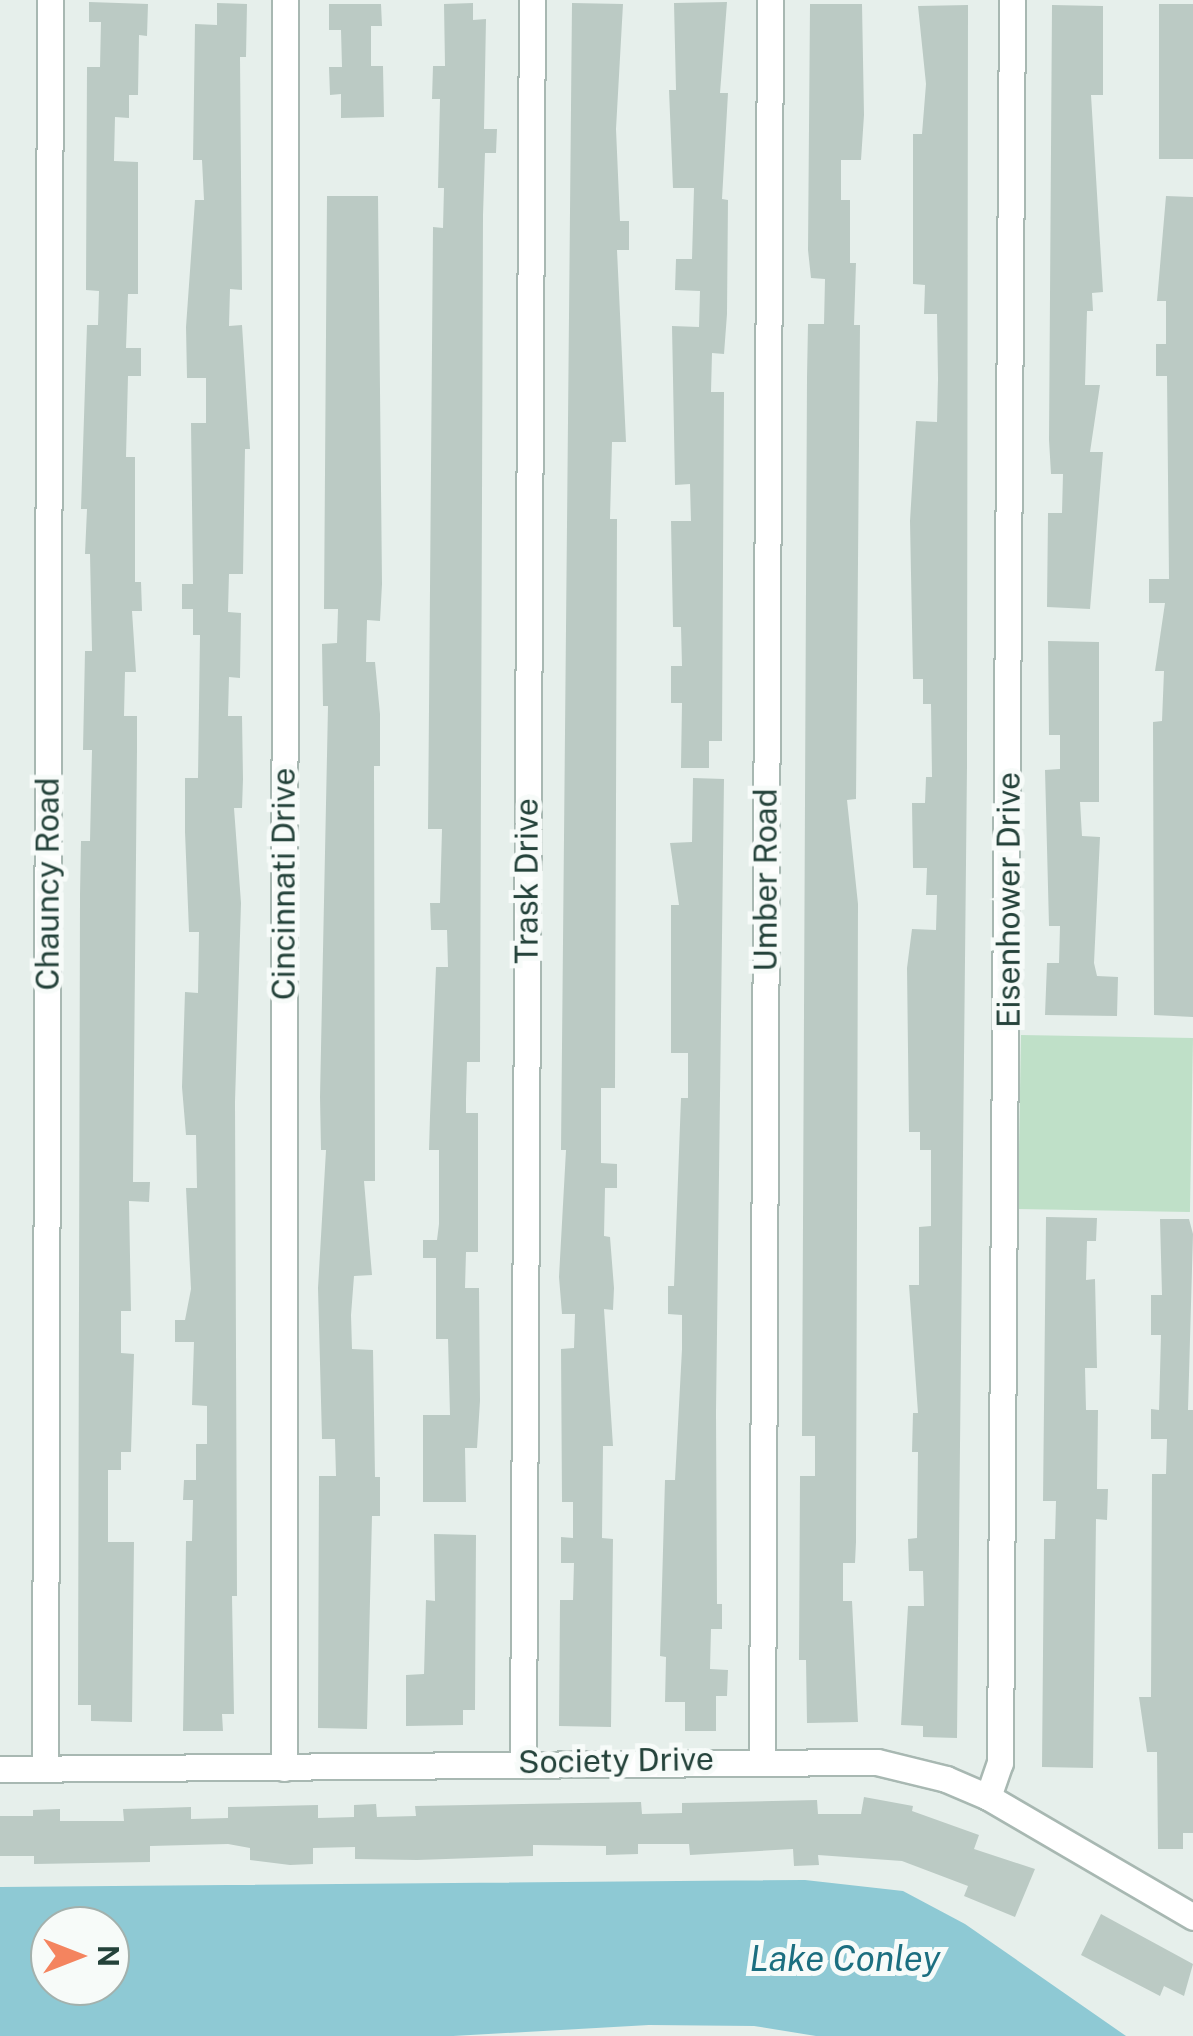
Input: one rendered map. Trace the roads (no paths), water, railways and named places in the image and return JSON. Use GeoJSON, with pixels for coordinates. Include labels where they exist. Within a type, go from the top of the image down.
{"type":"FeatureCollection","features":[{"type":"Feature","properties":{"kind":"street","name":"Chauncy Road"},"geometry":{"type":"LineString","coordinates":[[45,1768],[50,0]]}},
{"type":"Feature","properties":{"kind":"street","name":"Cincinnati Drive"},"geometry":{"type":"LineString","coordinates":[[284,1768],[285,0]]}},
{"type":"Feature","properties":{"kind":"street","name":"Trask Drive"},"geometry":{"type":"LineString","coordinates":[[523,1762],[532,0]]}},
{"type":"Feature","properties":{"kind":"street","name":"Umber Road"},"geometry":{"type":"LineString","coordinates":[[762,1760],[770,0]]}},
{"type":"Feature","properties":{"kind":"street","name":"Eisenhower Drive"},"geometry":{"type":"LineString","coordinates":[[988,1797],[1000,1763],[1012,0]]}},
{"type":"Feature","properties":{"kind":"street","name":"Society Drive"},"geometry":{"type":"LineString","coordinates":[[0,1769],[762,1760],[907,1766],[988,1797],[1193,1917]]}},
{"type":"Feature","properties":{"kind":"water","name":"Lake Conley"},"geometry":{"type":"Polygon","coordinates":[[[805,1880],[903,1891],[965,1924],[1126,2036],[816,2036],[754,2026],[649,2025],[453,2036],[0,2036],[0,1887],[805,1880]]]}}]}
